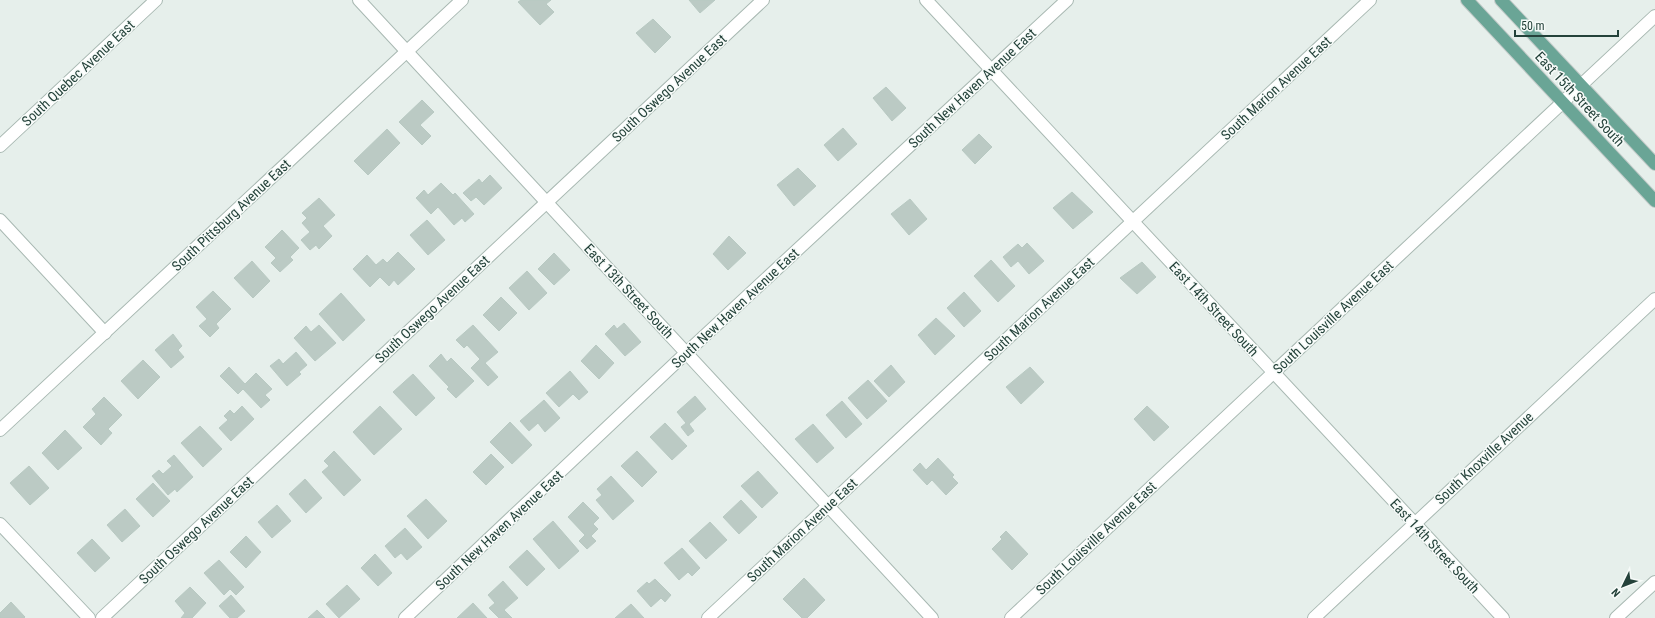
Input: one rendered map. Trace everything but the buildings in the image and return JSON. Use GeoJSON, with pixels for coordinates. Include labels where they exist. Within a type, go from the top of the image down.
{"type":"FeatureCollection","features":[{"type":"Feature","properties":{"kind":"main road","name":"East 15th Street South"},"geometry":{"type":"LineString","coordinates":[[1467,0],[1655,201]]}},
{"type":"Feature","properties":{"kind":"main road","name":"East 15th Street South"},"geometry":{"type":"LineString","coordinates":[[1501,0],[1655,164]]}},
{"type":"Feature","properties":{"kind":"street","name":"South Quebec Avenue East"},"geometry":{"type":"LineString","coordinates":[[0,146],[156,0]]}},
{"type":"Feature","properties":{"kind":"street","name":"East 13th Street South"},"geometry":{"type":"LineString","coordinates":[[358,0],[932,618]]}},
{"type":"Feature","properties":{"kind":"street","name":"South Pittsburg Avenue East"},"geometry":{"type":"LineString","coordinates":[[0,430],[462,0]]}},
{"type":"Feature","properties":{"kind":"street","name":"South Oswego Avenue East"},"geometry":{"type":"LineString","coordinates":[[102,618],[763,0]]}},
{"type":"Feature","properties":{"kind":"street","name":"East 14th Street South"},"geometry":{"type":"LineString","coordinates":[[926,0],[1503,618]]}},
{"type":"Feature","properties":{"kind":"street","name":"South New Haven Avenue East"},"geometry":{"type":"LineString","coordinates":[[405,618],[686,353],[1067,0]]}},
{"type":"Feature","properties":{"kind":"street","name":"South Marion Avenue East"},"geometry":{"type":"LineString","coordinates":[[708,618],[1370,0]]}},
{"type":"Feature","properties":{"kind":"street","name":"South Louisville Avenue East"},"geometry":{"type":"LineString","coordinates":[[1011,618],[1655,16]]}},
{"type":"Feature","properties":{"kind":"street"},"geometry":{"type":"LineString","coordinates":[[0,220],[105,333]]}},
{"type":"Feature","properties":{"kind":"street","name":"South Knoxville Avenue"},"geometry":{"type":"LineString","coordinates":[[1314,618],[1655,299]]}},
{"type":"Feature","properties":{"kind":"street"},"geometry":{"type":"LineString","coordinates":[[0,524],[89,618]]}},
{"type":"Feature","properties":{"kind":"street"},"geometry":{"type":"LineString","coordinates":[[1616,618],[1655,582]]}}]}
